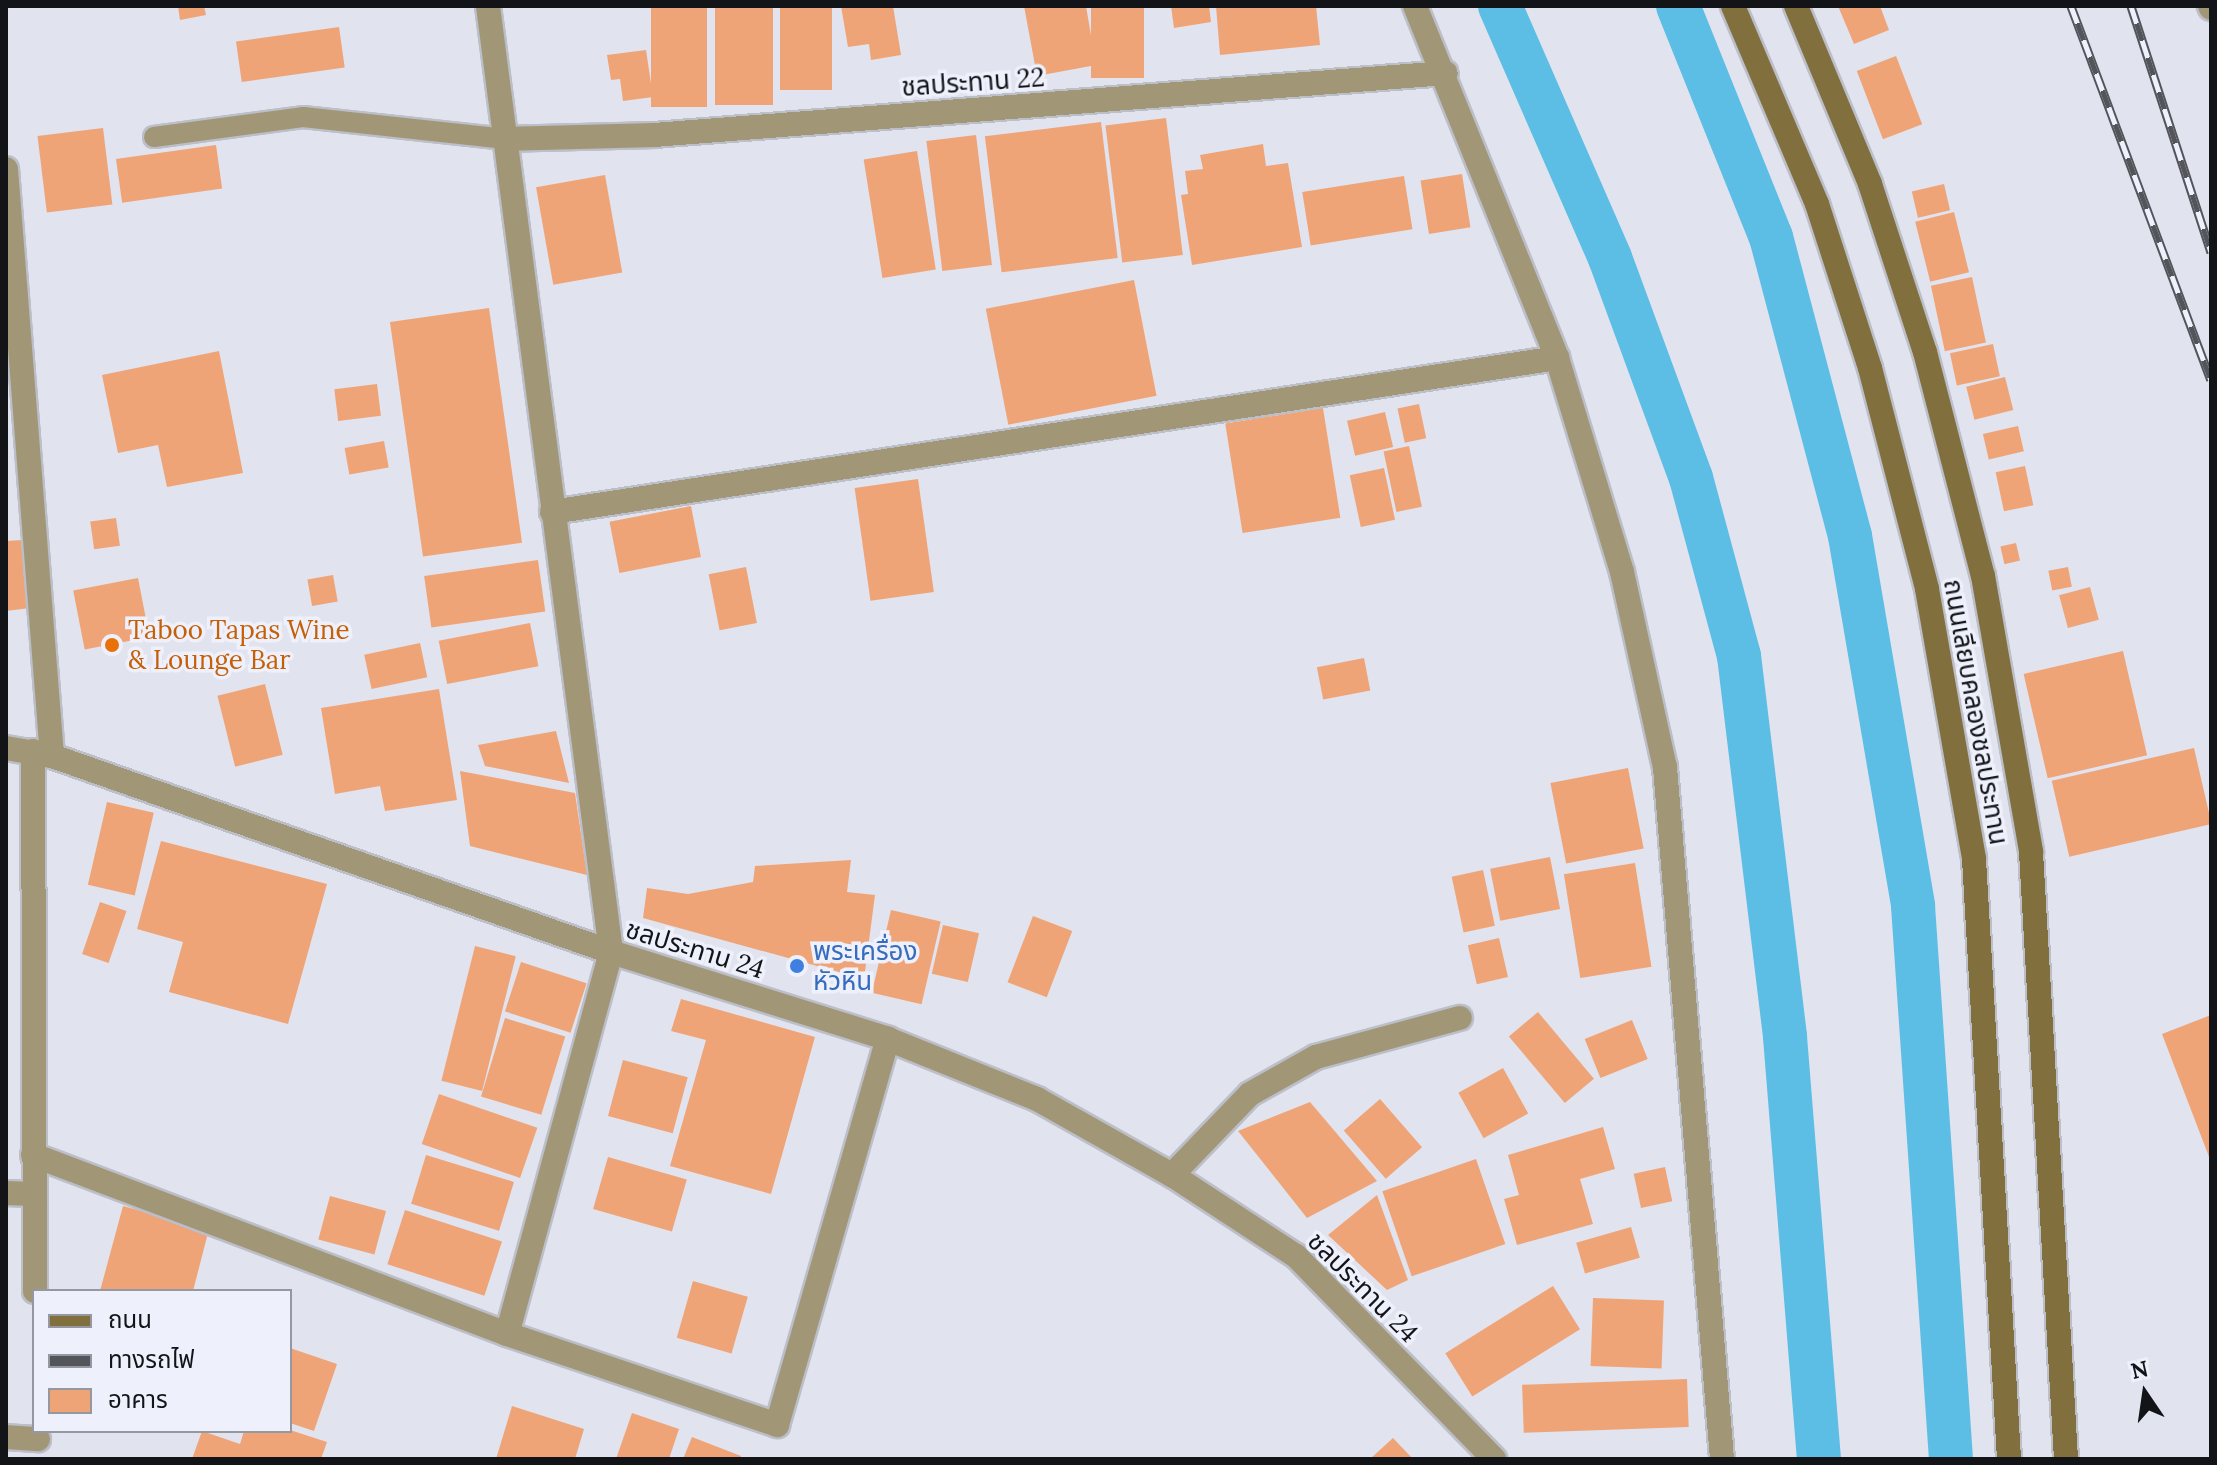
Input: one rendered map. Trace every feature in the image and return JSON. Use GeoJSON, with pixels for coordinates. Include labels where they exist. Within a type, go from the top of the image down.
{"type":"FeatureCollection","features":[{"type":"Feature","properties":{"kind":"street"},"geometry":{"type":"LineString","coordinates":[[488,6],[611,952],[507,1334]]}},
{"type":"Feature","properties":{"kind":"street"},"geometry":{"type":"LineString","coordinates":[[1415,6],[1446,73],[1557,358],[1622,572],[1665,767],[1722,1459]]}},
{"type":"Feature","properties":{"kind":"street","name":"ถนนเลียบคลองชลประทาน"},"geometry":{"type":"LineString","coordinates":[[1733,6],[1817,204],[1870,368],[1927,589],[1974,859],[2009,1459]]}},
{"type":"Feature","properties":{"kind":"street","name":"ถนนเลียบคลองชลประทาน"},"geometry":{"type":"LineString","coordinates":[[1796,6],[1870,184],[1925,352],[1983,576],[2031,852],[2066,1459]]}},
{"type":"Feature","properties":{"kind":"street","name":"ชลประทาน 22"},"geometry":{"type":"LineString","coordinates":[[504,139],[654,135],[1446,73]]}},
{"type":"Feature","properties":{"kind":"street"},"geometry":{"type":"LineString","coordinates":[[6,169],[42,753],[33,1155],[35,1289]]}},
{"type":"Feature","properties":{"kind":"street"},"geometry":{"type":"LineString","coordinates":[[552,512],[1557,358]]}},
{"type":"Feature","properties":{"kind":"street","name":"ชลประทาน 24"},"geometry":{"type":"LineString","coordinates":[[6,748],[42,753],[611,952],[888,1039],[1037,1099],[1172,1175],[1296,1256],[1494,1459]]}},
{"type":"Feature","properties":{"kind":"street"},"geometry":{"type":"LineString","coordinates":[[1172,1175],[1250,1094],[1316,1057],[1460,1018]]}},
{"type":"Feature","properties":{"kind":"street"},"geometry":{"type":"LineString","coordinates":[[33,1155],[507,1334],[777,1425],[888,1039]]}},
{"type":"Feature","properties":{"kind":"street"},"geometry":{"type":"LineString","coordinates":[[6,1193],[33,1194]]}},
{"type":"Feature","properties":{"kind":"street"},"geometry":{"type":"LineString","coordinates":[[6,1437],[38,1443]]}},
{"type":"Feature","properties":{"kind":"lane"},"geometry":{"type":"LineString","coordinates":[[154,137],[303,117],[504,139]]}},
{"type":"Feature","properties":{"kind":"building"},"geometry":{"type":"Polygon","coordinates":[[[178,6],[204,6],[206,15],[180,20],[178,6]]]}},
{"type":"Feature","properties":{"kind":"building"},"geometry":{"type":"Polygon","coordinates":[[[651,6],[707,6],[707,107],[651,107],[651,6]]]}},
{"type":"Feature","properties":{"kind":"building"},"geometry":{"type":"Polygon","coordinates":[[[715,6],[773,6],[773,105],[715,105],[715,6]]]}},
{"type":"Feature","properties":{"kind":"building"},"geometry":{"type":"Polygon","coordinates":[[[780,6],[832,6],[832,90],[780,90],[780,6]]]}},
{"type":"Feature","properties":{"kind":"building"},"geometry":{"type":"Polygon","coordinates":[[[841,6],[893,6],[901,55],[871,60],[869,44],[848,47],[841,6]]]}},
{"type":"Feature","properties":{"kind":"building"},"geometry":{"type":"Polygon","coordinates":[[[1024,6],[1086,6],[1096,65],[1037,76],[1024,6]]]}},
{"type":"Feature","properties":{"kind":"building"},"geometry":{"type":"Polygon","coordinates":[[[1091,6],[1144,6],[1144,78],[1091,78],[1091,6]]]}},
{"type":"Feature","properties":{"kind":"building"},"geometry":{"type":"Polygon","coordinates":[[[1171,6],[1209,6],[1211,22],[1174,28],[1171,6]]]}},
{"type":"Feature","properties":{"kind":"building"},"geometry":{"type":"Polygon","coordinates":[[[1216,6],[1316,6],[1320,45],[1220,55],[1216,6]]]}},
{"type":"Feature","properties":{"kind":"building"},"geometry":{"type":"Polygon","coordinates":[[[1838,6],[1880,6],[1889,30],[1854,44],[1838,6]]]}},
{"type":"Feature","properties":{"kind":"building"},"geometry":{"type":"Polygon","coordinates":[[[339,27],[345,68],[242,82],[236,41],[339,27]]]}},
{"type":"Feature","properties":{"kind":"building"},"geometry":{"type":"Polygon","coordinates":[[[646,50],[653,97],[623,101],[620,79],[611,80],[607,55],[646,50]]]}},
{"type":"Feature","properties":{"kind":"building"},"geometry":{"type":"Polygon","coordinates":[[[1896,56],[1922,124],[1883,139],[1857,71],[1896,56]]]}},
{"type":"Feature","properties":{"kind":"building"},"geometry":{"type":"Polygon","coordinates":[[[1166,118],[1183,255],[1122,262],[1105,125],[1166,118]]]}},
{"type":"Feature","properties":{"kind":"building"},"geometry":{"type":"Polygon","coordinates":[[[1101,122],[1118,258],[1002,272],[985,136],[1101,122]]]}},
{"type":"Feature","properties":{"kind":"building"},"geometry":{"type":"Polygon","coordinates":[[[103,128],[112,204],[47,212],[37,136],[103,128]]]}},
{"type":"Feature","properties":{"kind":"building"},"geometry":{"type":"Polygon","coordinates":[[[976,135],[992,265],[942,271],[926,141],[976,135]]]}},
{"type":"Feature","properties":{"kind":"building"},"geometry":{"type":"Polygon","coordinates":[[[1263,144],[1266,166],[1288,163],[1302,247],[1192,265],[1181,195],[1188,194],[1185,171],[1203,169],[1200,155],[1263,144]]]}},
{"type":"Feature","properties":{"kind":"building"},"geometry":{"type":"Polygon","coordinates":[[[216,145],[222,189],[122,203],[116,159],[216,145]]]}},
{"type":"Feature","properties":{"kind":"building"},"geometry":{"type":"Polygon","coordinates":[[[917,151],[936,270],[882,278],[864,159],[917,151]]]}},
{"type":"Feature","properties":{"kind":"building"},"geometry":{"type":"Polygon","coordinates":[[[1462,174],[1470,227],[1429,234],[1421,181],[1462,174]]]}},
{"type":"Feature","properties":{"kind":"building"},"geometry":{"type":"Polygon","coordinates":[[[605,175],[622,272],[553,285],[536,187],[605,175]]]}},
{"type":"Feature","properties":{"kind":"building"},"geometry":{"type":"Polygon","coordinates":[[[1404,176],[1412,229],[1311,245],[1302,192],[1404,176]]]}},
{"type":"Feature","properties":{"kind":"building"},"geometry":{"type":"Polygon","coordinates":[[[1944,184],[1950,210],[1918,218],[1912,191],[1944,184]]]}},
{"type":"Feature","properties":{"kind":"building"},"geometry":{"type":"Polygon","coordinates":[[[1954,212],[1969,272],[1930,282],[1915,222],[1954,212]]]}},
{"type":"Feature","properties":{"kind":"building"},"geometry":{"type":"Polygon","coordinates":[[[1972,277],[1986,343],[1945,351],[1931,286],[1972,277]]]}},
{"type":"Feature","properties":{"kind":"building"},"geometry":{"type":"Polygon","coordinates":[[[1134,280],[1157,396],[1008,425],[986,309],[1134,280]]]}},
{"type":"Feature","properties":{"kind":"building"},"geometry":{"type":"Polygon","coordinates":[[[489,308],[522,543],[423,557],[390,322],[489,308]]]}},
{"type":"Feature","properties":{"kind":"building"},"geometry":{"type":"Polygon","coordinates":[[[1993,344],[2000,376],[1957,385],[1950,353],[1993,344]]]}},
{"type":"Feature","properties":{"kind":"building"},"geometry":{"type":"Polygon","coordinates":[[[219,351],[243,473],[167,487],[158,445],[118,453],[102,375],[219,351]]]}},
{"type":"Feature","properties":{"kind":"building"},"geometry":{"type":"Polygon","coordinates":[[[2005,377],[2013,410],[1974,420],[1966,387],[2005,377]]]}},
{"type":"Feature","properties":{"kind":"building"},"geometry":{"type":"Polygon","coordinates":[[[377,384],[381,416],[338,421],[334,389],[377,384]]]}},
{"type":"Feature","properties":{"kind":"building"},"geometry":{"type":"Polygon","coordinates":[[[1419,404],[1426,438],[1405,443],[1397,409],[1419,404]]]}},
{"type":"Feature","properties":{"kind":"building"},"geometry":{"type":"Polygon","coordinates":[[[1323,408],[1340,518],[1243,533],[1225,423],[1323,408]]]}},
{"type":"Feature","properties":{"kind":"building"},"geometry":{"type":"Polygon","coordinates":[[[1385,412],[1393,447],[1355,456],[1347,421],[1385,412]]]}},
{"type":"Feature","properties":{"kind":"building"},"geometry":{"type":"Polygon","coordinates":[[[2018,426],[2024,451],[1989,459],[1983,434],[2018,426]]]}},
{"type":"Feature","properties":{"kind":"building"},"geometry":{"type":"Polygon","coordinates":[[[384,441],[389,468],[349,475],[345,448],[384,441]]]}},
{"type":"Feature","properties":{"kind":"building"},"geometry":{"type":"Polygon","coordinates":[[[1409,446],[1422,507],[1396,512],[1384,451],[1409,446]]]}},
{"type":"Feature","properties":{"kind":"building"},"geometry":{"type":"Polygon","coordinates":[[[2025,466],[2033,505],[2004,511],[1996,472],[2025,466]]]}},
{"type":"Feature","properties":{"kind":"building"},"geometry":{"type":"Polygon","coordinates":[[[1384,468],[1395,520],[1361,527],[1350,475],[1384,468]]]}},
{"type":"Feature","properties":{"kind":"building"},"geometry":{"type":"Polygon","coordinates":[[[918,479],[934,592],[870,601],[855,488],[918,479]]]}},
{"type":"Feature","properties":{"kind":"building"},"geometry":{"type":"Polygon","coordinates":[[[691,506],[701,557],[619,573],[610,522],[691,506]]]}},
{"type":"Feature","properties":{"kind":"building"},"geometry":{"type":"Polygon","coordinates":[[[116,518],[120,546],[94,549],[90,522],[116,518]]]}},
{"type":"Feature","properties":{"kind":"building"},"geometry":{"type":"Polygon","coordinates":[[[22,540],[30,608],[6,611],[6,541],[22,540]]]}},
{"type":"Feature","properties":{"kind":"building"},"geometry":{"type":"Polygon","coordinates":[[[2016,543],[2020,561],[2004,564],[2000,547],[2016,543]]]}},
{"type":"Feature","properties":{"kind":"building"},"geometry":{"type":"Polygon","coordinates":[[[538,560],[545,611],[431,627],[424,576],[538,560]]]}},
{"type":"Feature","properties":{"kind":"building"},"geometry":{"type":"Polygon","coordinates":[[[746,567],[757,623],[720,630],[709,574],[746,567]]]}},
{"type":"Feature","properties":{"kind":"building"},"geometry":{"type":"Polygon","coordinates":[[[2068,567],[2072,587],[2052,590],[2048,571],[2068,567]]]}},
{"type":"Feature","properties":{"kind":"building"},"geometry":{"type":"Polygon","coordinates":[[[333,575],[338,602],[312,606],[307,580],[333,575]]]}},
{"type":"Feature","properties":{"kind":"building"},"geometry":{"type":"Polygon","coordinates":[[[138,578],[149,637],[85,649],[73,591],[138,578]]]}},
{"type":"Feature","properties":{"kind":"building"},"geometry":{"type":"Polygon","coordinates":[[[2090,587],[2099,620],[2068,628],[2059,595],[2090,587]]]}},
{"type":"Feature","properties":{"kind":"building"},"geometry":{"type":"Polygon","coordinates":[[[530,623],[538,666],[447,684],[439,641],[530,623]]]}},
{"type":"Feature","properties":{"kind":"building"},"geometry":{"type":"Polygon","coordinates":[[[420,643],[427,677],[372,689],[364,655],[420,643]]]}},
{"type":"Feature","properties":{"kind":"building"},"geometry":{"type":"Polygon","coordinates":[[[2123,651],[2147,755],[2048,778],[2024,674],[2123,651]]]}},
{"type":"Feature","properties":{"kind":"building"},"geometry":{"type":"Polygon","coordinates":[[[1364,658],[1370,690],[1323,700],[1317,667],[1364,658]]]}},
{"type":"Feature","properties":{"kind":"building"},"geometry":{"type":"Polygon","coordinates":[[[265,684],[283,755],[235,767],[217,696],[265,684]]]}},
{"type":"Feature","properties":{"kind":"building"},"geometry":{"type":"Polygon","coordinates":[[[439,689],[457,800],[385,811],[380,786],[335,794],[321,708],[439,689]]]}},
{"type":"Feature","properties":{"kind":"building"},"geometry":{"type":"Polygon","coordinates":[[[556,731],[569,783],[485,766],[478,745],[556,731]]]}},
{"type":"Feature","properties":{"kind":"building"},"geometry":{"type":"Polygon","coordinates":[[[2194,748],[2211,824],[2069,857],[2052,781],[2194,748]]]}},
{"type":"Feature","properties":{"kind":"building"},"geometry":{"type":"Polygon","coordinates":[[[1628,768],[1644,848],[1566,864],[1550,783],[1628,768]]]}},
{"type":"Feature","properties":{"kind":"building"},"geometry":{"type":"Polygon","coordinates":[[[460,771],[575,793],[587,875],[470,846],[460,771]]]}},
{"type":"Feature","properties":{"kind":"building"},"geometry":{"type":"Polygon","coordinates":[[[107,802],[154,813],[135,896],[88,885],[107,802]]]}},
{"type":"Feature","properties":{"kind":"building"},"geometry":{"type":"Polygon","coordinates":[[[161,841],[327,884],[288,1024],[169,992],[183,942],[137,929],[161,841]]]}},
{"type":"Feature","properties":{"kind":"building"},"geometry":{"type":"Polygon","coordinates":[[[1550,857],[1560,909],[1500,921],[1490,869],[1550,857]]]}},
{"type":"Feature","properties":{"kind":"building"},"geometry":{"type":"Polygon","coordinates":[[[851,860],[847,892],[875,895],[864,979],[643,918],[647,888],[688,894],[753,882],[755,866],[851,860]]]}},
{"type":"Feature","properties":{"kind":"building"},"geometry":{"type":"Polygon","coordinates":[[[1635,863],[1651,967],[1580,978],[1564,874],[1635,863]]]}},
{"type":"Feature","properties":{"kind":"building"},"geometry":{"type":"Polygon","coordinates":[[[1483,870],[1495,926],[1464,932],[1452,877],[1483,870]]]}},
{"type":"Feature","properties":{"kind":"building"},"geometry":{"type":"Polygon","coordinates":[[[100,902],[126,911],[109,963],[82,954],[100,902]]]}},
{"type":"Feature","properties":{"kind":"building"},"geometry":{"type":"Polygon","coordinates":[[[891,910],[941,921],[922,1004],[872,993],[891,910]]]}},
{"type":"Feature","properties":{"kind":"building"},"geometry":{"type":"Polygon","coordinates":[[[1033,916],[1072,931],[1047,997],[1008,982],[1033,916]]]}},
{"type":"Feature","properties":{"kind":"building"},"geometry":{"type":"Polygon","coordinates":[[[943,925],[979,933],[968,982],[932,974],[943,925]]]}},
{"type":"Feature","properties":{"kind":"building"},"geometry":{"type":"Polygon","coordinates":[[[1499,938],[1508,977],[1477,984],[1468,945],[1499,938]]]}},
{"type":"Feature","properties":{"kind":"building"},"geometry":{"type":"Polygon","coordinates":[[[475,946],[516,956],[482,1091],[441,1081],[475,946]]]}},
{"type":"Feature","properties":{"kind":"building"},"geometry":{"type":"Polygon","coordinates":[[[521,962],[587,983],[571,1033],[505,1011],[521,962]]]}},
{"type":"Feature","properties":{"kind":"building"},"geometry":{"type":"Polygon","coordinates":[[[681,999],[815,1037],[771,1194],[670,1166],[706,1040],[671,1031],[681,999]]]}},
{"type":"Feature","properties":{"kind":"building"},"geometry":{"type":"Polygon","coordinates":[[[1538,1012],[1594,1079],[1565,1103],[1509,1036],[1538,1012]]]}},
{"type":"Feature","properties":{"kind":"building"},"geometry":{"type":"Polygon","coordinates":[[[2211,1015],[2211,1162],[2162,1034],[2211,1015]]]}},
{"type":"Feature","properties":{"kind":"building"},"geometry":{"type":"Polygon","coordinates":[[[505,1018],[565,1036],[541,1115],[481,1096],[505,1018]]]}},
{"type":"Feature","properties":{"kind":"building"},"geometry":{"type":"Polygon","coordinates":[[[1632,1020],[1648,1059],[1600,1078],[1585,1039],[1632,1020]]]}},
{"type":"Feature","properties":{"kind":"building"},"geometry":{"type":"Polygon","coordinates":[[[623,1060],[688,1077],[673,1133],[608,1116],[623,1060]]]}},
{"type":"Feature","properties":{"kind":"building"},"geometry":{"type":"Polygon","coordinates":[[[1503,1068],[1528,1113],[1484,1138],[1458,1093],[1503,1068]]]}},
{"type":"Feature","properties":{"kind":"building"},"geometry":{"type":"Polygon","coordinates":[[[439,1094],[537,1128],[520,1178],[422,1144],[439,1094]]]}},
{"type":"Feature","properties":{"kind":"building"},"geometry":{"type":"Polygon","coordinates":[[[1380,1099],[1422,1147],[1386,1179],[1344,1130],[1380,1099]]]}},
{"type":"Feature","properties":{"kind":"building"},"geometry":{"type":"Polygon","coordinates":[[[1310,1102],[1377,1181],[1307,1218],[1238,1131],[1310,1102]]]}},
{"type":"Feature","properties":{"kind":"building"},"geometry":{"type":"Polygon","coordinates":[[[1603,1127],[1615,1169],[1580,1179],[1593,1224],[1517,1245],[1504,1199],[1519,1195],[1508,1155],[1603,1127]]]}},
{"type":"Feature","properties":{"kind":"building"},"geometry":{"type":"Polygon","coordinates":[[[426,1155],[514,1182],[499,1231],[411,1204],[426,1155]]]}},
{"type":"Feature","properties":{"kind":"building"},"geometry":{"type":"Polygon","coordinates":[[[608,1157],[687,1180],[672,1232],[593,1209],[608,1157]]]}},
{"type":"Feature","properties":{"kind":"building"},"geometry":{"type":"Polygon","coordinates":[[[1476,1159],[1505,1244],[1412,1276],[1382,1191],[1476,1159]]]}},
{"type":"Feature","properties":{"kind":"building"},"geometry":{"type":"Polygon","coordinates":[[[1665,1167],[1672,1201],[1641,1208],[1634,1174],[1665,1167]]]}},
{"type":"Feature","properties":{"kind":"building"},"geometry":{"type":"Polygon","coordinates":[[[1377,1195],[1408,1280],[1387,1290],[1328,1235],[1377,1195]]]}},
{"type":"Feature","properties":{"kind":"building"},"geometry":{"type":"Polygon","coordinates":[[[330,1196],[386,1211],[374,1254],[318,1239],[330,1196]]]}},
{"type":"Feature","properties":{"kind":"building"},"geometry":{"type":"Polygon","coordinates":[[[123,1206],[209,1229],[194,1289],[101,1289],[123,1206]]]}},
{"type":"Feature","properties":{"kind":"building"},"geometry":{"type":"Polygon","coordinates":[[[405,1210],[502,1242],[484,1296],[387,1264],[405,1210]]]}},
{"type":"Feature","properties":{"kind":"building"},"geometry":{"type":"Polygon","coordinates":[[[1631,1227],[1640,1258],[1585,1273],[1576,1243],[1631,1227]]]}},
{"type":"Feature","properties":{"kind":"building"},"geometry":{"type":"Polygon","coordinates":[[[693,1281],[748,1297],[732,1353],[677,1338],[693,1281]]]}},
{"type":"Feature","properties":{"kind":"building"},"geometry":{"type":"Polygon","coordinates":[[[1553,1286],[1580,1329],[1472,1397],[1445,1353],[1553,1286]]]}},
{"type":"Feature","properties":{"kind":"building"},"geometry":{"type":"Polygon","coordinates":[[[1593,1298],[1664,1300],[1662,1368],[1591,1366],[1593,1298]]]}},
{"type":"Feature","properties":{"kind":"building"},"geometry":{"type":"Polygon","coordinates":[[[292,1349],[337,1364],[314,1431],[292,1424],[292,1349]]]}},
{"type":"Feature","properties":{"kind":"building"},"geometry":{"type":"Polygon","coordinates":[[[1687,1379],[1689,1427],[1524,1433],[1522,1385],[1687,1379]]]}},
{"type":"Feature","properties":{"kind":"building"},"geometry":{"type":"Polygon","coordinates":[[[512,1406],[584,1429],[575,1459],[496,1459],[512,1406]]]}},
{"type":"Feature","properties":{"kind":"building"},"geometry":{"type":"Polygon","coordinates":[[[632,1413],[679,1429],[669,1459],[616,1459],[632,1413]]]}},
{"type":"Feature","properties":{"kind":"building"},"geometry":{"type":"Polygon","coordinates":[[[292,1431],[327,1442],[321,1459],[192,1459],[201,1433],[240,1444],[243,1433],[292,1431]]]}},
{"type":"Feature","properties":{"kind":"building"},"geometry":{"type":"Polygon","coordinates":[[[692,1437],[741,1456],[740,1459],[683,1459],[692,1437]]]}},
{"type":"Feature","properties":{"kind":"building"},"geometry":{"type":"Polygon","coordinates":[[[1393,1438],[1413,1459],[1370,1459],[1393,1438]]]}},
{"type":"Feature","properties":{"kind":"waterway"},"geometry":{"type":"LineString","coordinates":[[1500,6],[1610,258],[1691,478],[1739,656],[1785,1037],[1819,1459]]}},
{"type":"Feature","properties":{"kind":"waterway"},"geometry":{"type":"LineString","coordinates":[[1678,6],[1771,237],[1850,536],[1913,906],[1951,1459]]}},
{"type":"Feature","properties":{"kind":"railway"},"geometry":{"type":"LineString","coordinates":[[2071,6],[2211,380]]}},
{"type":"Feature","properties":{"kind":"railway"},"geometry":{"type":"LineString","coordinates":[[2131,6],[2211,252]]}},
{"type":"Feature","properties":{"kind":"place","name":"Taboo Tapas Wine & Lounge Bar"},"geometry":{"type":"Point","coordinates":[112,645]}},
{"type":"Feature","properties":{"kind":"place","name":"พระเครื่อง หัวหิน"},"geometry":{"type":"Point","coordinates":[797,966]}}]}
